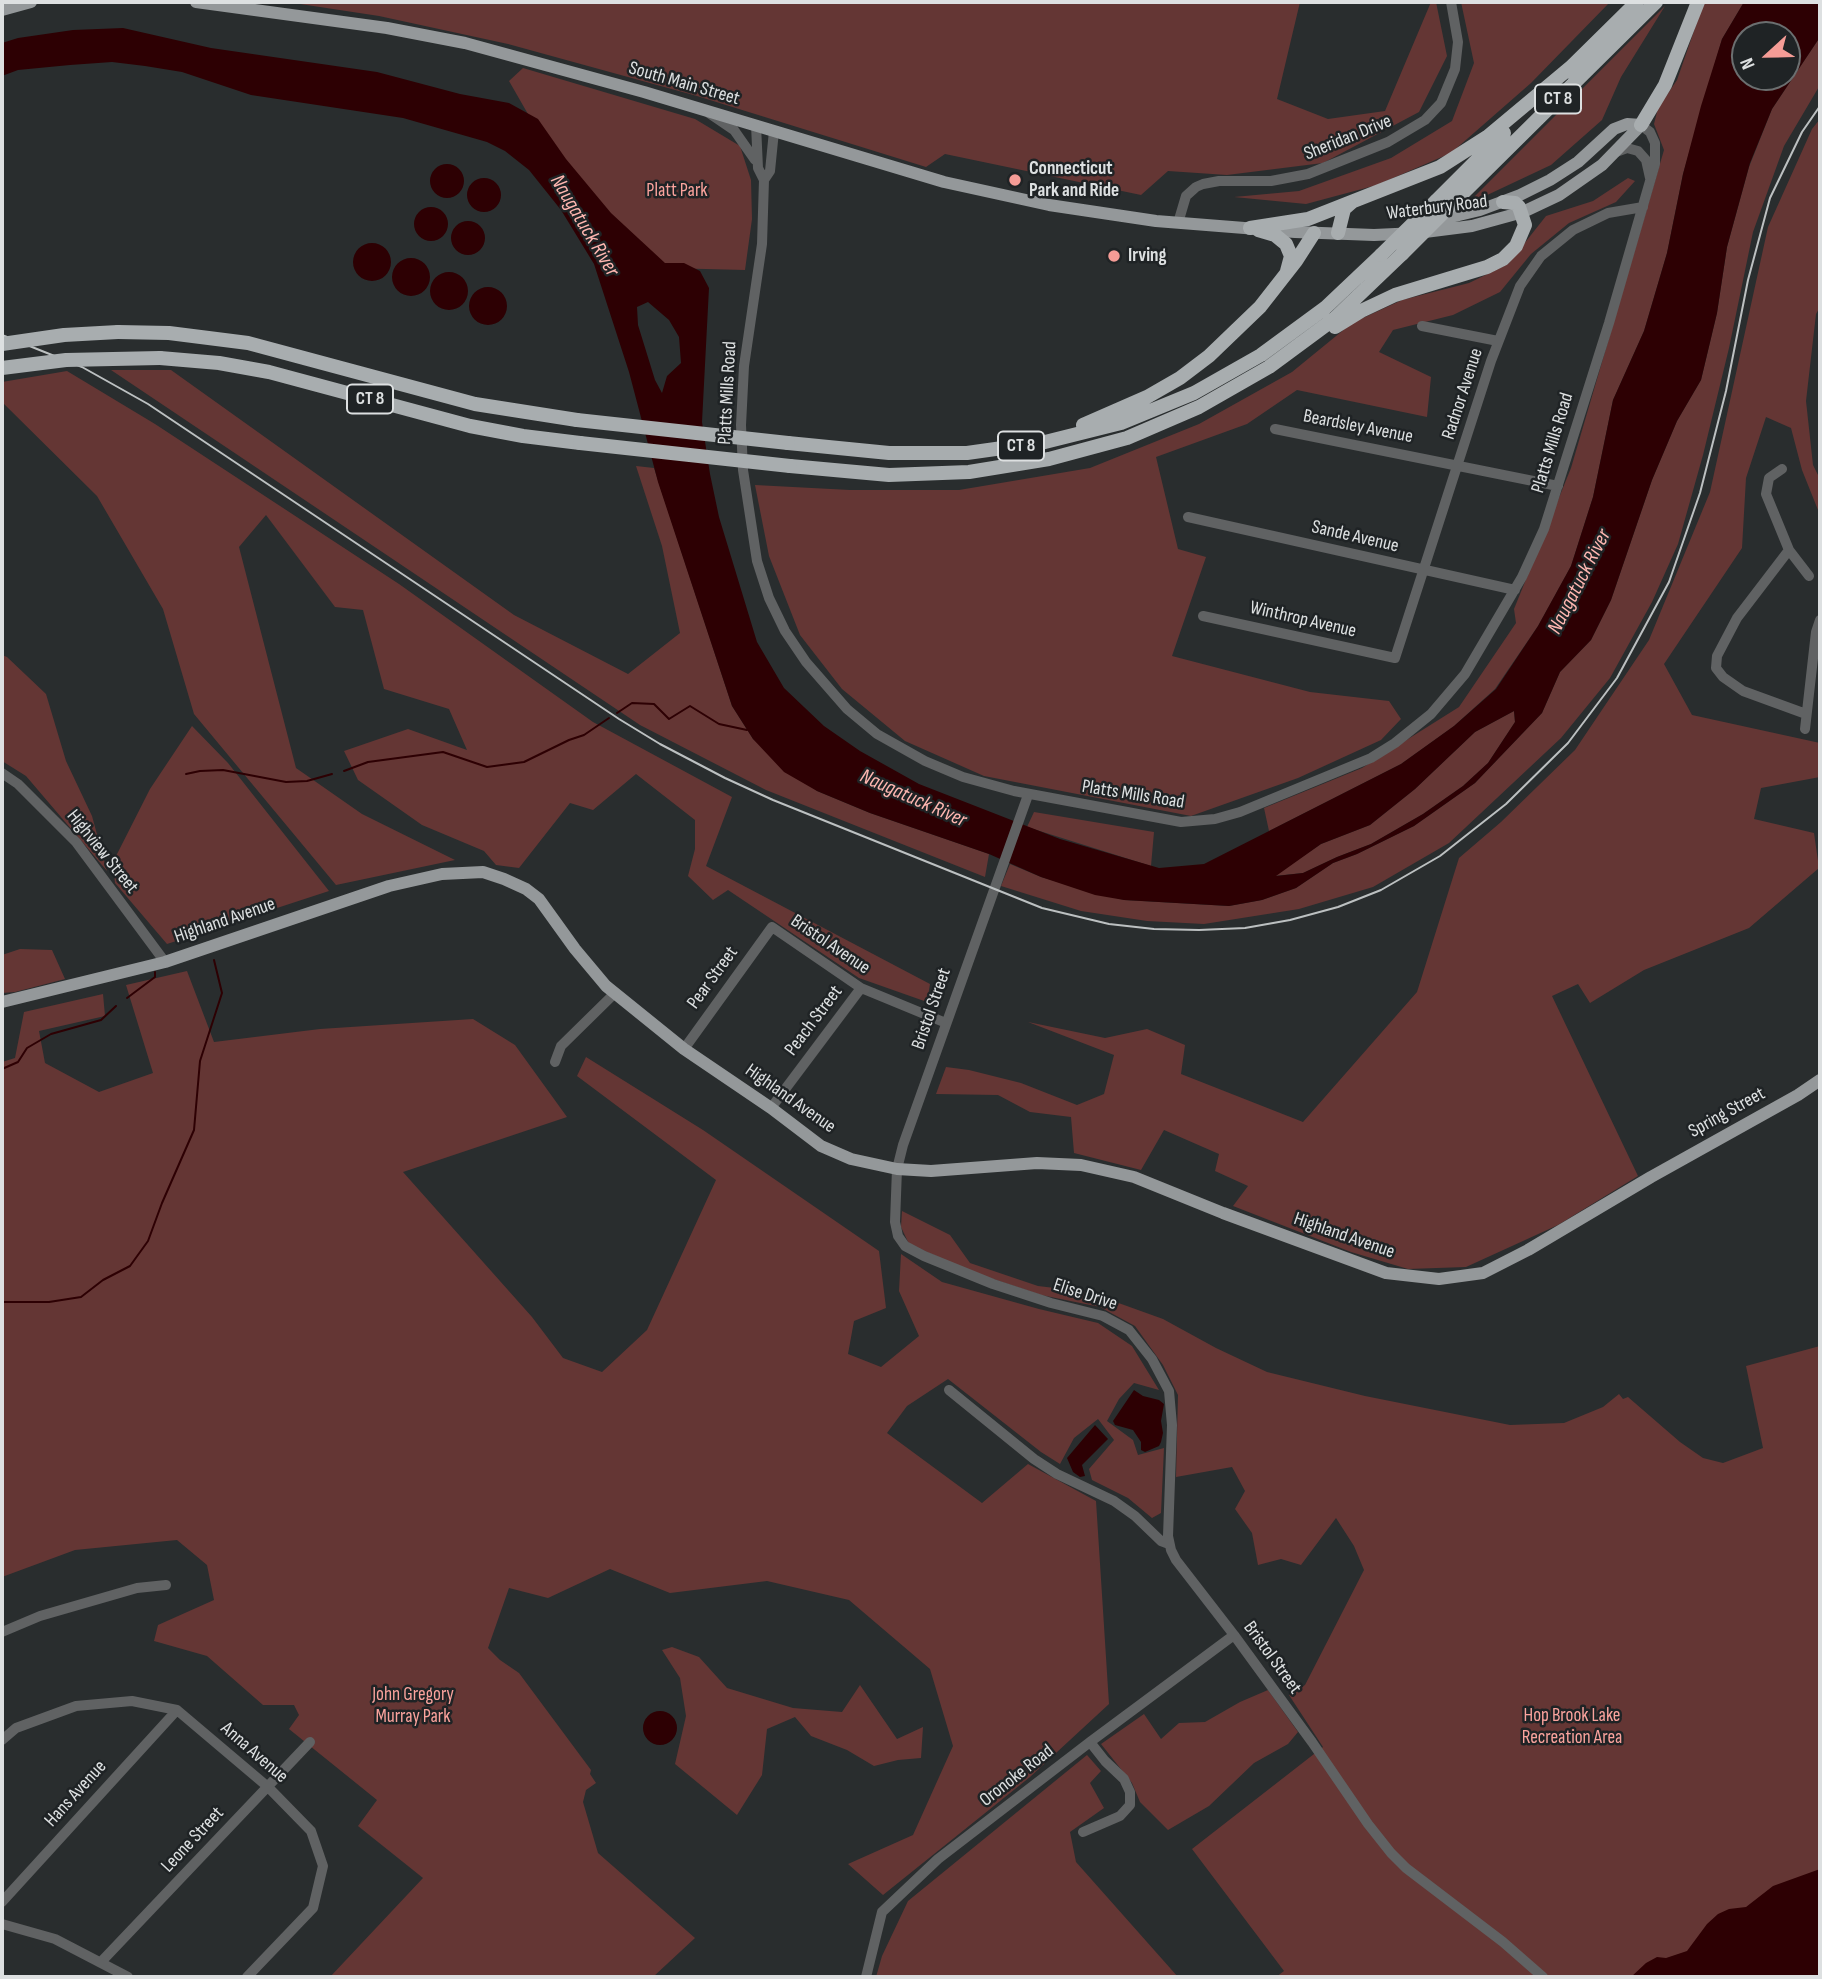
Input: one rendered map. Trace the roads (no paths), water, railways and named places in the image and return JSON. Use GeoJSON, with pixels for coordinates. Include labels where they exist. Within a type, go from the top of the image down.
{"type":"FeatureCollection","features":[{"type":"Feature","properties":{"kind":"highway","name":"CT 8"},"geometry":{"type":"LineString","coordinates":[[2,344],[64,335],[118,332],[195,335],[248,343],[299,355],[475,404],[577,420],[876,452],[941,454],[993,450],[1071,437],[1121,423],[1170,404],[1217,382],[1283,340],[1334,299],[1381,255],[1637,2]]}},
{"type":"Feature","properties":{"kind":"highway","name":"CT 8"},"geometry":{"type":"LineString","coordinates":[[2,368],[92,358],[160,358],[245,367],[470,426],[579,443],[862,474],[969,472],[1022,465],[1075,453],[1150,429],[1248,381],[1292,351],[1334,319],[1402,254],[1656,2]]}},
{"type":"Feature","properties":{"kind":"highway"},"geometry":{"type":"LineString","coordinates":[[1641,125],[1665,85],[1698,2]]}},
{"type":"Feature","properties":{"kind":"highway"},"geometry":{"type":"LineString","coordinates":[[1250,229],[1298,221],[1426,173],[1465,153],[1487,137],[1572,66]]}},
{"type":"Feature","properties":{"kind":"highway"},"geometry":{"type":"LineString","coordinates":[[1338,233],[1344,209],[1353,202]]}},
{"type":"Feature","properties":{"kind":"highway"},"geometry":{"type":"LineString","coordinates":[[1248,381],[1290,359],[1350,317],[1373,305],[1407,291],[1487,267],[1503,259],[1521,238],[1525,225],[1522,212],[1515,203],[1503,202]]}},
{"type":"Feature","properties":{"kind":"highway"},"geometry":{"type":"LineString","coordinates":[[1250,229],[1275,235],[1289,250],[1289,267],[1278,284]]}},
{"type":"Feature","properties":{"kind":"highway"},"geometry":{"type":"LineString","coordinates":[[941,454],[1053,433],[1098,420],[1130,406],[1180,378],[1209,356],[1250,318],[1314,233]]}},
{"type":"Feature","properties":{"kind":"main road"},"geometry":{"type":"LineString","coordinates":[[2,9],[31,2]]}},
{"type":"Feature","properties":{"kind":"main road","name":"South Main Street"},"geometry":{"type":"LineString","coordinates":[[196,2],[387,28],[465,43],[970,188],[1064,208],[1156,221]]}},
{"type":"Feature","properties":{"kind":"main road"},"geometry":{"type":"LineString","coordinates":[[234,2],[246,8]]}},
{"type":"Feature","properties":{"kind":"main road","name":"Waterbury Road"},"geometry":{"type":"LineString","coordinates":[[1156,221],[1314,233],[1387,234],[1484,224],[1522,212],[1574,186],[1616,152],[1641,125],[1634,123],[1620,126],[1564,171],[1503,202],[1468,214],[1430,222],[1338,233]]}},
{"type":"Feature","properties":{"kind":"main road","name":"Highland Avenue"},"geometry":{"type":"LineString","coordinates":[[2,1002],[165,962],[389,886],[442,874],[483,872],[515,884],[539,899],[576,949],[615,993],[684,1049],[771,1108],[821,1146],[851,1159],[897,1169],[931,1171],[1037,1163],[1081,1165],[1134,1177],[1386,1273],[1439,1279],[1483,1273],[1528,1250],[1651,1177]]}},
{"type":"Feature","properties":{"kind":"main road","name":"Spring Street"},"geometry":{"type":"LineString","coordinates":[[1651,1177],[1820,1080]]}},
{"type":"Feature","properties":{"kind":"street","name":"Sheridan Drive"},"geometry":{"type":"LineString","coordinates":[[1178,223],[1186,196],[1196,187],[1219,181],[1271,181],[1308,174],[1388,142],[1424,120],[1441,103],[1455,69],[1458,35],[1451,2]]}},
{"type":"Feature","properties":{"kind":"street","name":"Platts Mills Road"},"geometry":{"type":"LineString","coordinates":[[707,111],[740,136],[764,180],[762,244],[744,366],[741,425],[743,470],[757,561],[769,598],[785,631],[806,662],[847,709],[877,734],[908,753],[943,769],[1028,795],[1170,821],[1192,822],[1240,812],[1346,769],[1395,743],[1440,706],[1465,674],[1515,590],[1539,542],[1558,486],[1650,182],[1656,149],[1650,132],[1641,125]]}},
{"type":"Feature","properties":{"kind":"street","name":"Platts Mills Road"},"geometry":{"type":"LineString","coordinates":[[756,125],[758,168]]}},
{"type":"Feature","properties":{"kind":"street","name":"Platts Mills Road"},"geometry":{"type":"LineString","coordinates":[[764,180],[770,171],[774,131]]}},
{"type":"Feature","properties":{"kind":"street"},"geometry":{"type":"LineString","coordinates":[[1616,152],[1632,149],[1642,155],[1649,168],[1650,182]]}},
{"type":"Feature","properties":{"kind":"street","name":"Radnor Avenue"},"geometry":{"type":"LineString","coordinates":[[1395,659],[1513,298],[1541,256],[1561,239],[1608,213],[1643,207]]}},
{"type":"Feature","properties":{"kind":"street"},"geometry":{"type":"LineString","coordinates":[[1422,326],[1498,341]]}},
{"type":"Feature","properties":{"kind":"street","name":"Beardsley Avenue"},"geometry":{"type":"LineString","coordinates":[[1275,429],[1558,486]]}},
{"type":"Feature","properties":{"kind":"street"},"geometry":{"type":"LineString","coordinates":[[1782,469],[1769,478],[1766,494],[1789,550],[1809,576]]}},
{"type":"Feature","properties":{"kind":"street","name":"Sande Avenue"},"geometry":{"type":"LineString","coordinates":[[1188,517],[1515,590]]}},
{"type":"Feature","properties":{"kind":"street"},"geometry":{"type":"LineString","coordinates":[[1789,550],[1737,618],[1717,656],[1716,667],[1723,677],[1743,691],[1806,714]]}},
{"type":"Feature","properties":{"kind":"street","name":"Winthrop Avenue"},"geometry":{"type":"LineString","coordinates":[[1203,616],[1395,659]]}},
{"type":"Feature","properties":{"kind":"street"},"geometry":{"type":"LineString","coordinates":[[1805,729],[1816,632],[1820,620]]}},
{"type":"Feature","properties":{"kind":"street","name":"Highview Street"},"geometry":{"type":"LineString","coordinates":[[2,773],[18,784],[76,842],[165,962]]}},
{"type":"Feature","properties":{"kind":"street","name":"Bristol Street"},"geometry":{"type":"LineString","coordinates":[[900,1240],[895,1222],[897,1169],[903,1144],[1028,795]]}},
{"type":"Feature","properties":{"kind":"street","name":"Bristol Avenue"},"geometry":{"type":"LineString","coordinates":[[772,927],[861,988],[946,1023]]}},
{"type":"Feature","properties":{"kind":"street","name":"Pear Street"},"geometry":{"type":"LineString","coordinates":[[684,1049],[772,927]]}},
{"type":"Feature","properties":{"kind":"street","name":"Peach Street"},"geometry":{"type":"LineString","coordinates":[[771,1108],[861,988]]}},
{"type":"Feature","properties":{"kind":"street"},"geometry":{"type":"LineString","coordinates":[[555,1062],[561,1046],[615,993]]}},
{"type":"Feature","properties":{"kind":"street","name":"Elise Drive"},"geometry":{"type":"LineString","coordinates":[[900,1240],[924,1256],[993,1284],[1103,1316],[1129,1330],[1152,1359],[1169,1391],[1172,1425],[1169,1544]]}},
{"type":"Feature","properties":{"kind":"street","name":"Bristol Street"},"geometry":{"type":"LineString","coordinates":[[948,1390],[1034,1460],[1114,1501],[1135,1516],[1161,1541],[1169,1544],[1179,1565],[1234,1635],[1391,1853],[1406,1868],[1503,1942],[1543,1977]]}},
{"type":"Feature","properties":{"kind":"street"},"geometry":{"type":"LineString","coordinates":[[2,1632],[40,1616],[124,1591],[150,1585],[166,1585]]}},
{"type":"Feature","properties":{"kind":"street","name":"Oronoke Road"},"geometry":{"type":"LineString","coordinates":[[866,1977],[882,1912],[938,1859],[1234,1635]]}},
{"type":"Feature","properties":{"kind":"street","name":"Anna Avenue"},"geometry":{"type":"LineString","coordinates":[[2,1740],[16,1728],[76,1706],[132,1701],[177,1710],[268,1787],[311,1831],[323,1866],[313,1908],[247,1977]]}},
{"type":"Feature","properties":{"kind":"street","name":"Hans Avenue"},"geometry":{"type":"LineString","coordinates":[[2,1902],[177,1710]]}},
{"type":"Feature","properties":{"kind":"street","name":"Leone Street"},"geometry":{"type":"LineString","coordinates":[[101,1962],[310,1742]]}},
{"type":"Feature","properties":{"kind":"street"},"geometry":{"type":"LineString","coordinates":[[1083,1832],[1119,1816],[1130,1805],[1130,1792],[1124,1779],[1090,1742]]}},
{"type":"Feature","properties":{"kind":"street"},"geometry":{"type":"LineString","coordinates":[[2,1924],[55,1939],[128,1977]]}},
{"type":"Feature","properties":{"kind":"water"},"geometry":{"type":"Polygon","coordinates":[[[1744,2],[1820,2],[1820,37],[1801,66],[1801,21],[1733,21],[1744,2]]]}},
{"type":"Feature","properties":{"kind":"water","name":"Naugatuck River"},"geometry":{"type":"Polygon","coordinates":[[[1731,24],[1731,91],[1784,91],[1772,109],[1750,163],[1727,247],[1717,313],[1701,380],[1677,421],[1652,480],[1611,600],[1591,640],[1560,672],[1542,713],[1475,783],[1414,826],[1333,863],[1296,888],[1262,900],[1229,906],[1124,900],[1095,895],[1041,877],[989,854],[870,813],[817,791],[784,772],[753,739],[732,706],[658,482],[629,372],[594,264],[561,210],[529,170],[505,151],[487,142],[403,118],[251,95],[182,72],[145,66],[112,62],[18,70],[2,76],[2,43],[73,30],[123,28],[211,48],[377,72],[460,94],[509,103],[538,119],[566,159],[611,213],[665,263],[684,263],[700,271],[709,288],[702,422],[710,474],[719,517],[757,642],[784,688],[824,726],[860,751],[919,784],[1060,839],[1159,868],[1204,864],[1401,764],[1454,726],[1496,689],[1538,626],[1571,566],[1593,497],[1613,400],[1644,331],[1667,253],[1683,174],[1722,39],[1731,24]],[[648,302],[637,307],[638,325],[655,380],[662,393],[667,376],[681,363],[679,337],[669,320],[648,302]],[[1514,711],[1475,732],[1415,789],[1370,825],[1321,844],[1276,876],[1303,873],[1371,844],[1423,814],[1463,786],[1488,763],[1515,722],[1514,711]]]}},
{"type":"Feature","properties":{"kind":"water"},"geometry":{"type":"Polygon","coordinates":[[[447,164],[459,169],[464,181],[459,193],[447,198],[435,193],[430,181],[435,169],[447,164]]]}},
{"type":"Feature","properties":{"kind":"water"},"geometry":{"type":"Polygon","coordinates":[[[484,178],[496,183],[501,195],[496,207],[484,212],[472,207],[467,195],[472,183],[484,178]]]}},
{"type":"Feature","properties":{"kind":"water"},"geometry":{"type":"Polygon","coordinates":[[[431,207],[443,212],[448,224],[443,236],[431,241],[419,236],[414,224],[419,212],[431,207]]]}},
{"type":"Feature","properties":{"kind":"water"},"geometry":{"type":"Polygon","coordinates":[[[468,221],[480,226],[485,238],[480,250],[468,255],[456,250],[451,238],[456,226],[468,221]]]}},
{"type":"Feature","properties":{"kind":"water"},"geometry":{"type":"Polygon","coordinates":[[[372,243],[385,249],[391,262],[385,275],[372,281],[359,275],[353,262],[359,249],[372,243]]]}},
{"type":"Feature","properties":{"kind":"water"},"geometry":{"type":"Polygon","coordinates":[[[411,258],[424,264],[430,277],[424,290],[411,296],[398,290],[392,277],[398,264],[411,258]]]}},
{"type":"Feature","properties":{"kind":"water"},"geometry":{"type":"Polygon","coordinates":[[[449,272],[462,278],[468,291],[462,304],[449,310],[436,304],[430,291],[436,278],[449,272]]]}},
{"type":"Feature","properties":{"kind":"water"},"geometry":{"type":"Polygon","coordinates":[[[488,287],[501,293],[507,306],[501,319],[488,325],[475,319],[469,306],[475,293],[488,287]]]}},
{"type":"Feature","properties":{"kind":"water"},"geometry":{"type":"Polygon","coordinates":[[[1134,1390],[1164,1404],[1161,1442],[1159,1446],[1145,1452],[1141,1450],[1141,1442],[1133,1430],[1115,1425],[1113,1421],[1134,1390]]]}},
{"type":"Feature","properties":{"kind":"water"},"geometry":{"type":"Polygon","coordinates":[[[1095,1425],[1108,1439],[1082,1465],[1085,1476],[1080,1477],[1073,1472],[1067,1458],[1095,1425]]]}},
{"type":"Feature","properties":{"kind":"water"},"geometry":{"type":"Polygon","coordinates":[[[660,1711],[672,1716],[677,1728],[672,1740],[660,1745],[648,1740],[643,1728],[648,1716],[660,1711]]]}},
{"type":"Feature","properties":{"kind":"water"},"geometry":{"type":"Polygon","coordinates":[[[1820,1869],[1820,1977],[1631,1977],[1657,1957],[1666,1958],[1687,1951],[1718,1914],[1729,1909],[1746,1907],[1773,1886],[1820,1869]]]}},
{"type":"Feature","properties":{"kind":"waterway"},"geometry":{"type":"LineString","coordinates":[[617,713],[632,703],[654,704],[669,719],[690,706],[719,724],[747,730]]}},
{"type":"Feature","properties":{"kind":"waterway"},"geometry":{"type":"LineString","coordinates":[[344,771],[368,762],[443,752],[487,767],[524,762],[584,735],[609,718]]}},
{"type":"Feature","properties":{"kind":"waterway"},"geometry":{"type":"LineString","coordinates":[[186,774],[223,770],[286,782],[307,781],[332,774]]}},
{"type":"Feature","properties":{"kind":"waterway"},"geometry":{"type":"LineString","coordinates":[[2,1302],[49,1302],[81,1297],[103,1280],[130,1266],[148,1241],[194,1130],[200,1061],[222,993],[214,960]]}},
{"type":"Feature","properties":{"kind":"waterway"},"geometry":{"type":"LineString","coordinates":[[127,998],[155,977],[155,972]]}},
{"type":"Feature","properties":{"kind":"waterway"},"geometry":{"type":"LineString","coordinates":[[2,1069],[18,1062],[27,1048],[51,1034],[101,1020],[116,1006]]}},
{"type":"Feature","properties":{"kind":"railway"},"geometry":{"type":"LineString","coordinates":[[2,335],[82,367],[148,404],[619,719],[725,778],[773,800],[1042,908],[1109,924],[1154,929],[1245,928],[1290,920],[1338,907],[1381,890],[1440,856],[1506,804],[1568,743],[1617,678],[1669,582],[1700,493],[1726,391],[1748,280],[1770,198],[1802,132],[1820,106]]}},
{"type":"Feature","properties":{"kind":"place","name":"Connecticut Park and Ride"},"geometry":{"type":"Point","coordinates":[1015,180]}},
{"type":"Feature","properties":{"kind":"place","name":"Irving"},"geometry":{"type":"Point","coordinates":[1114,256]}},
{"type":"Feature","properties":{"kind":"park label","name":"Platt Park"},"geometry":{"type":"Point","coordinates":[677,191]}},
{"type":"Feature","properties":{"kind":"park label","name":"John Gregory Murray Park"},"geometry":{"type":"Point","coordinates":[413,1706]}},
{"type":"Feature","properties":{"kind":"park label","name":"Hop Brook Lake Recreation Area"},"geometry":{"type":"Point","coordinates":[1572,1727]}}]}
